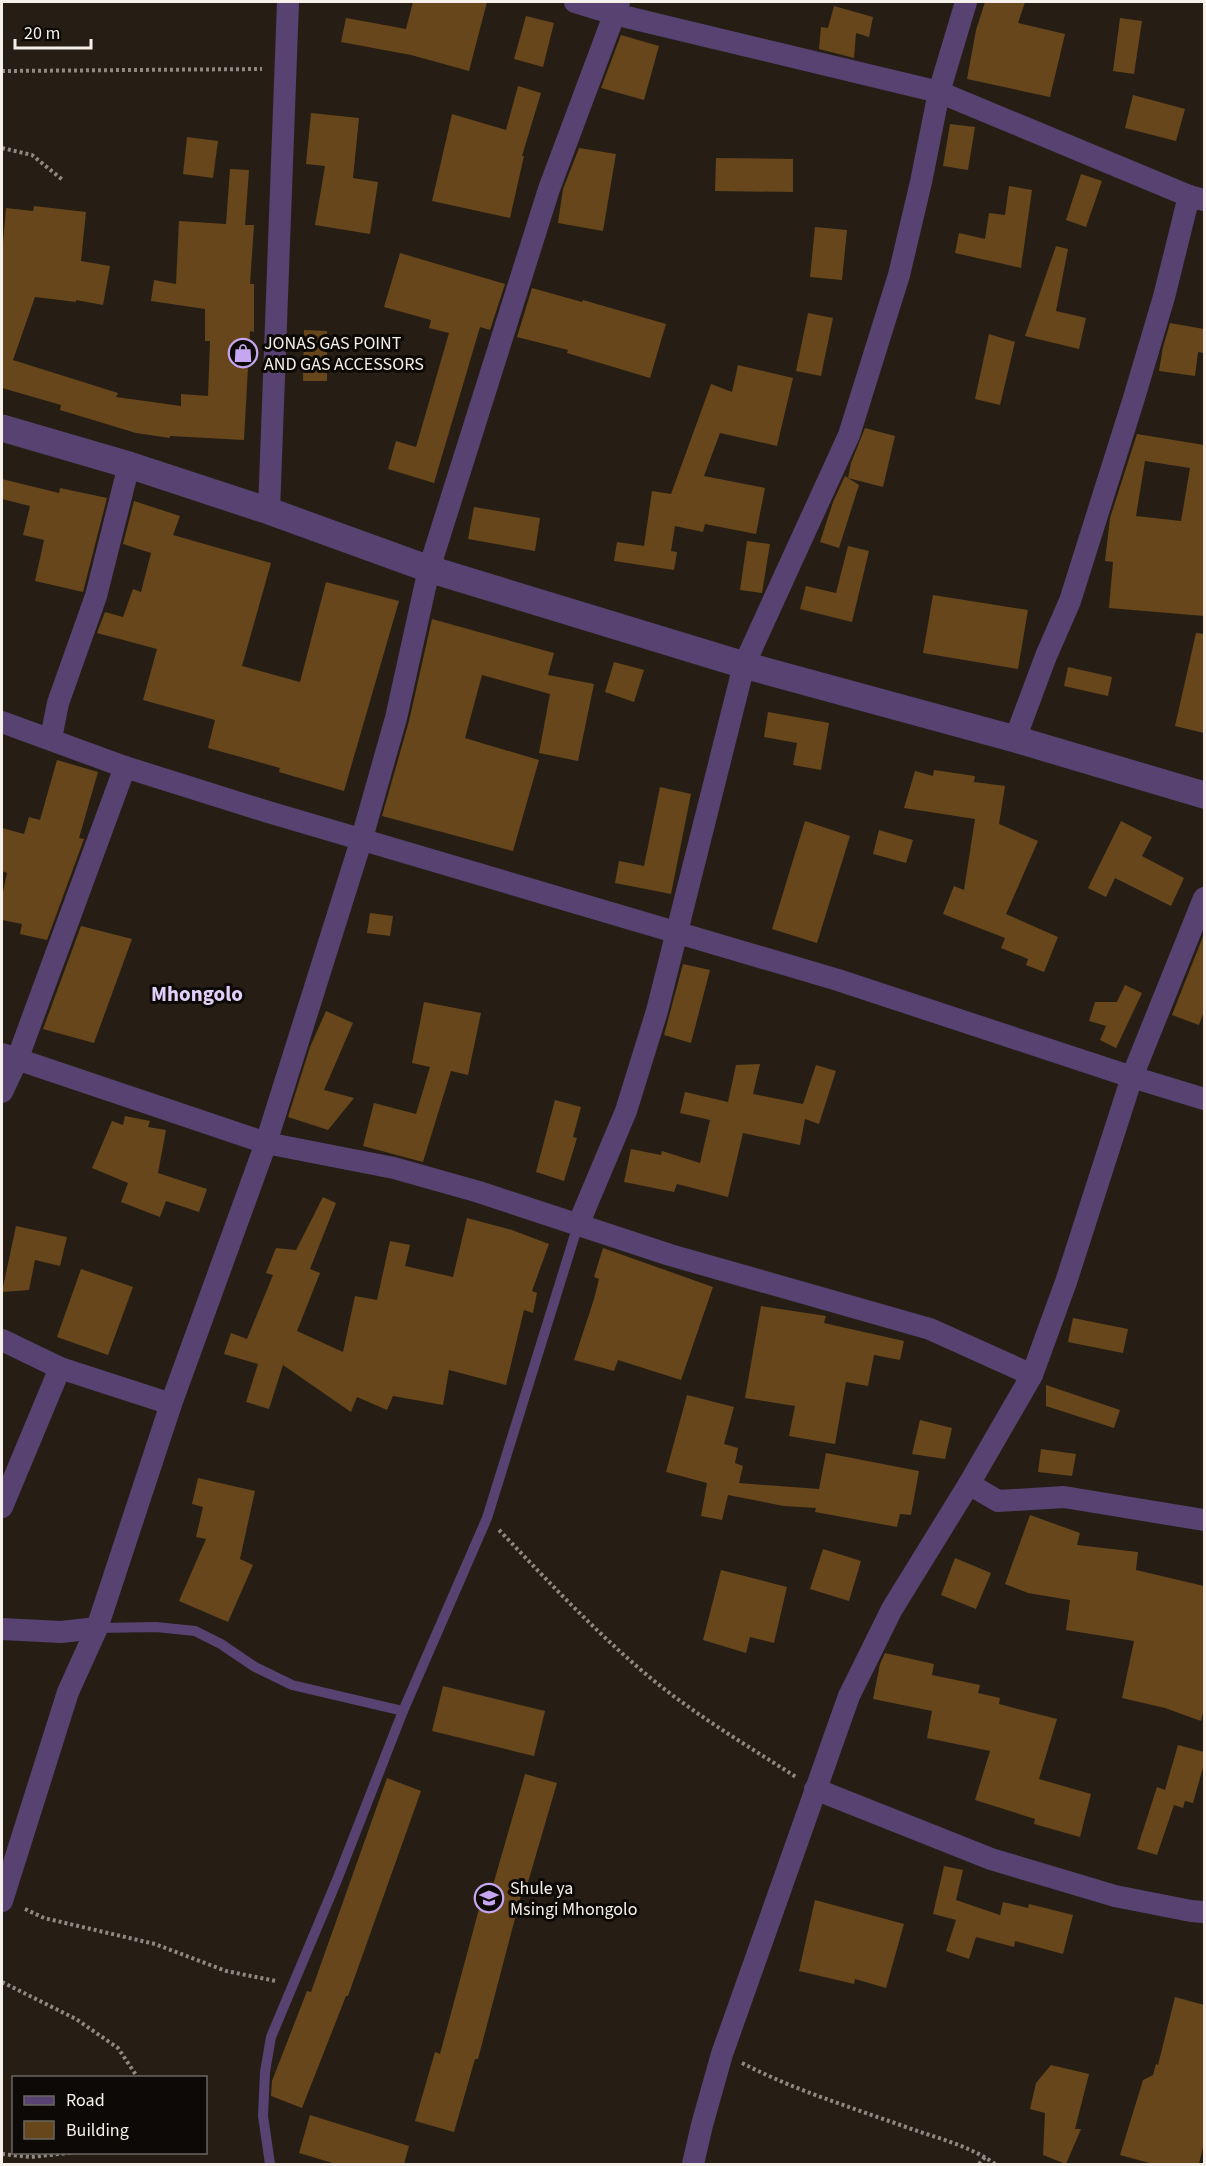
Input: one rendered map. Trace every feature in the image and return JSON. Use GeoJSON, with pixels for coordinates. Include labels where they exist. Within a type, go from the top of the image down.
{"type":"FeatureCollection","features":[{"type":"Feature","properties":{"kind":"street"},"geometry":{"type":"LineString","coordinates":[[269,512],[288,2]]}},
{"type":"Feature","properties":{"kind":"street"},"geometry":{"type":"LineString","coordinates":[[575,2],[617,8],[939,92],[1197,198],[1070,601],[1041,667],[1016,740]]}},
{"type":"Feature","properties":{"kind":"street"},"geometry":{"type":"LineString","coordinates":[[578,1225],[626,1111],[657,1011],[744,665],[849,435],[899,275],[939,92],[966,2]]}},
{"type":"Feature","properties":{"kind":"street"},"geometry":{"type":"LineString","coordinates":[[2,1900],[69,1692],[97,1628],[171,1404],[266,1143],[362,838],[396,718],[429,569],[549,189],[617,8]]}},
{"type":"Feature","properties":{"kind":"street"},"geometry":{"type":"LineString","coordinates":[[2,428],[129,465],[429,569],[744,665],[1204,795]]}},
{"type":"Feature","properties":{"kind":"street"},"geometry":{"type":"LineString","coordinates":[[51,738],[58,703],[96,596],[129,465]]}},
{"type":"Feature","properties":{"kind":"street"},"geometry":{"type":"LineString","coordinates":[[2,722],[51,738],[125,767],[265,811],[838,980],[1204,1099]]}},
{"type":"Feature","properties":{"kind":"street"},"geometry":{"type":"LineString","coordinates":[[2,1092],[9,1057],[125,767]]}},
{"type":"Feature","properties":{"kind":"street"},"geometry":{"type":"LineString","coordinates":[[693,2164],[722,2054],[849,1696],[892,1609],[969,1484],[1032,1374],[1066,1282],[1132,1077],[1204,898]]}},
{"type":"Feature","properties":{"kind":"street"},"geometry":{"type":"LineString","coordinates":[[9,1057],[266,1143],[394,1168],[479,1192],[767,1284],[930,1329],[1032,1374]]}},
{"type":"Feature","properties":{"kind":"street"},"geometry":{"type":"LineString","coordinates":[[2,1340],[60,1368],[171,1404]]}},
{"type":"Feature","properties":{"kind":"street"},"geometry":{"type":"LineString","coordinates":[[2,1507],[60,1368]]}},
{"type":"Feature","properties":{"kind":"street"},"geometry":{"type":"LineString","coordinates":[[969,1484],[998,1501],[1064,1497],[1204,1520]]}},
{"type":"Feature","properties":{"kind":"street"},"geometry":{"type":"LineString","coordinates":[[2,1629],[61,1632],[97,1628]]}},
{"type":"Feature","properties":{"kind":"street"},"geometry":{"type":"LineString","coordinates":[[815,1789],[991,1859],[1115,1896],[1204,1912]]}},
{"type":"Feature","properties":{"kind":"lane"},"geometry":{"type":"LineString","coordinates":[[270,2164],[263,2116],[265,2072],[271,2037],[337,1880],[403,1711],[488,1518],[578,1225]]}},
{"type":"Feature","properties":{"kind":"lane"},"geometry":{"type":"LineString","coordinates":[[97,1628],[156,1627],[195,1631],[292,1685],[403,1711]]}},
{"type":"Feature","properties":{"kind":"path"},"geometry":{"type":"LineString","coordinates":[[2,71],[285,68]]}},
{"type":"Feature","properties":{"kind":"path"},"geometry":{"type":"LineString","coordinates":[[2,148],[32,155],[64,181]]}},
{"type":"Feature","properties":{"kind":"path"},"geometry":{"type":"LineString","coordinates":[[488,1518],[594,1629],[654,1681],[704,1718],[815,1789]]}},
{"type":"Feature","properties":{"kind":"path"},"geometry":{"type":"LineString","coordinates":[[2,1900],[44,1918],[155,1944],[226,1971],[293,1984]]}},
{"type":"Feature","properties":{"kind":"path"},"geometry":{"type":"LineString","coordinates":[[2,1982],[76,2019],[118,2048],[137,2076]]}},
{"type":"Feature","properties":{"kind":"path"},"geometry":{"type":"LineString","coordinates":[[722,2054],[819,2098],[955,2143],[995,2164]]}},
{"type":"Feature","properties":{"kind":"path"},"geometry":{"type":"LineString","coordinates":[[2,2154],[31,2157],[59,2154]]}},
{"type":"Feature","properties":{"kind":"path"},"geometry":{"type":"LineString","coordinates":[[979,2164],[985,2157]]}},
{"type":"Feature","properties":{"kind":"building"},"geometry":{"type":"Polygon","coordinates":[[[413,2],[487,2],[469,71],[411,55],[341,42],[346,18],[406,29],[413,2]]]}},
{"type":"Feature","properties":{"kind":"building"},"geometry":{"type":"Polygon","coordinates":[[[985,2],[1025,2],[1018,23],[1065,34],[1050,97],[967,79],[976,30],[985,2]]]}},
{"type":"Feature","properties":{"kind":"building"},"geometry":{"type":"Polygon","coordinates":[[[834,6],[873,17],[869,37],[856,33],[854,58],[819,49],[821,27],[828,28],[834,6]]]}},
{"type":"Feature","properties":{"kind":"building"},"geometry":{"type":"Polygon","coordinates":[[[526,16],[554,23],[543,67],[514,59],[526,16]]]}},
{"type":"Feature","properties":{"kind":"building"},"geometry":{"type":"Polygon","coordinates":[[[1120,18],[1142,21],[1134,74],[1113,71],[1120,18]]]}},
{"type":"Feature","properties":{"kind":"building"},"geometry":{"type":"Polygon","coordinates":[[[621,35],[659,46],[644,100],[601,88],[621,35]]]}},
{"type":"Feature","properties":{"kind":"building"},"geometry":{"type":"Polygon","coordinates":[[[518,86],[541,93],[522,156],[524,156],[510,218],[432,201],[452,114],[506,130],[518,86]]]}},
{"type":"Feature","properties":{"kind":"building"},"geometry":{"type":"Polygon","coordinates":[[[1133,95],[1185,109],[1176,141],[1125,128],[1133,95]]]}},
{"type":"Feature","properties":{"kind":"building"},"geometry":{"type":"Polygon","coordinates":[[[311,113],[359,118],[353,178],[378,182],[370,234],[315,225],[325,166],[306,164],[311,113]]]}},
{"type":"Feature","properties":{"kind":"building"},"geometry":{"type":"Polygon","coordinates":[[[950,124],[975,127],[968,170],[943,166],[950,124]]]}},
{"type":"Feature","properties":{"kind":"building"},"geometry":{"type":"Polygon","coordinates":[[[187,137],[218,141],[213,178],[183,174],[187,137]]]}},
{"type":"Feature","properties":{"kind":"building"},"geometry":{"type":"Polygon","coordinates":[[[579,148],[616,154],[603,231],[558,223],[563,189],[579,148]]]}},
{"type":"Feature","properties":{"kind":"building"},"geometry":{"type":"Polygon","coordinates":[[[716,158],[793,159],[793,192],[715,191],[716,158]]]}},
{"type":"Feature","properties":{"kind":"building"},"geometry":{"type":"Polygon","coordinates":[[[230,169],[249,170],[245,225],[254,225],[250,284],[254,284],[254,332],[250,331],[244,440],[170,436],[170,438],[136,433],[60,410],[61,405],[2,388],[2,254],[6,208],[33,211],[34,206],[86,212],[81,261],[110,266],[103,305],[76,300],[76,302],[35,297],[13,360],[118,393],[116,397],[181,406],[181,394],[208,396],[210,341],[205,341],[205,309],[151,301],[154,280],[176,284],[179,221],[226,224],[230,169]]]}},
{"type":"Feature","properties":{"kind":"building"},"geometry":{"type":"Polygon","coordinates":[[[1081,174],[1102,181],[1086,227],[1066,220],[1081,174]]]}},
{"type":"Feature","properties":{"kind":"building"},"geometry":{"type":"Polygon","coordinates":[[[1009,186],[1032,190],[1021,268],[955,253],[959,233],[985,239],[989,213],[1005,215],[1009,186]]]}},
{"type":"Feature","properties":{"kind":"building"},"geometry":{"type":"Polygon","coordinates":[[[815,227],[847,230],[842,280],[810,277],[815,227]]]}},
{"type":"Feature","properties":{"kind":"building"},"geometry":{"type":"Polygon","coordinates":[[[1056,246],[1068,249],[1056,311],[1086,318],[1079,349],[1025,336],[1056,246]]]}},
{"type":"Feature","properties":{"kind":"building"},"geometry":{"type":"Polygon","coordinates":[[[400,253],[505,284],[490,330],[480,327],[434,483],[388,469],[396,441],[416,447],[449,333],[429,328],[431,320],[384,307],[400,253]]]}},
{"type":"Feature","properties":{"kind":"building"},"geometry":{"type":"Polygon","coordinates":[[[532,288],[666,324],[650,378],[567,353],[568,350],[517,337],[532,288]]]}},
{"type":"Feature","properties":{"kind":"building"},"geometry":{"type":"Polygon","coordinates":[[[808,313],[833,318],[821,376],[796,371],[808,313]]]}},
{"type":"Feature","properties":{"kind":"building"},"geometry":{"type":"Polygon","coordinates":[[[1170,323],[1204,329],[1204,353],[1198,352],[1195,376],[1159,371],[1170,323]]]}},
{"type":"Feature","properties":{"kind":"building"},"geometry":{"type":"Polygon","coordinates":[[[304,330],[327,331],[327,381],[303,381],[304,330]]]}},
{"type":"Feature","properties":{"kind":"building"},"geometry":{"type":"Polygon","coordinates":[[[989,334],[1015,342],[1000,405],[975,399],[989,334]]]}},
{"type":"Feature","properties":{"kind":"building"},"geometry":{"type":"Polygon","coordinates":[[[738,365],[793,378],[777,446],[720,433],[704,476],[765,488],[756,534],[705,524],[703,532],[675,526],[671,551],[677,552],[674,570],[614,561],[617,542],[644,546],[652,491],[671,494],[711,384],[732,392],[738,365]]]}},
{"type":"Feature","properties":{"kind":"building"},"geometry":{"type":"Polygon","coordinates":[[[865,428],[895,436],[883,487],[848,478],[851,463],[865,428]]]}},
{"type":"Feature","properties":{"kind":"building"},"geometry":{"type":"Polygon","coordinates":[[[1137,434],[1204,445],[1204,616],[1109,608],[1113,562],[1105,561],[1110,518],[1137,434]],[[1145,461],[1136,516],[1181,521],[1190,468],[1145,461]]]}},
{"type":"Feature","properties":{"kind":"building"},"geometry":{"type":"Polygon","coordinates":[[[845,476],[859,485],[839,548],[820,542],[833,502],[845,476]]]}},
{"type":"Feature","properties":{"kind":"building"},"geometry":{"type":"Polygon","coordinates":[[[2,479],[59,493],[60,488],[107,498],[83,592],[35,581],[44,540],[23,535],[30,506],[2,499],[2,479]]]}},
{"type":"Feature","properties":{"kind":"building"},"geometry":{"type":"Polygon","coordinates":[[[134,501],[180,516],[173,535],[271,563],[242,666],[300,682],[326,582],[399,601],[344,791],[279,772],[280,768],[208,748],[215,720],[143,700],[157,649],[97,633],[105,612],[123,617],[133,589],[141,592],[151,553],[123,544],[134,501]]]}},
{"type":"Feature","properties":{"kind":"building"},"geometry":{"type":"Polygon","coordinates":[[[474,507],[540,518],[535,551],[468,539],[474,507]]]}},
{"type":"Feature","properties":{"kind":"building"},"geometry":{"type":"Polygon","coordinates":[[[747,541],[770,544],[762,593],[740,590],[747,541]]]}},
{"type":"Feature","properties":{"kind":"building"},"geometry":{"type":"Polygon","coordinates":[[[848,546],[869,551],[852,622],[800,609],[806,586],[836,593],[848,546]]]}},
{"type":"Feature","properties":{"kind":"building"},"geometry":{"type":"Polygon","coordinates":[[[933,595],[1028,610],[1018,669],[923,653],[933,595]]]}},
{"type":"Feature","properties":{"kind":"building"},"geometry":{"type":"Polygon","coordinates":[[[432,619],[554,653],[548,675],[594,684],[578,761],[539,753],[550,694],[482,675],[465,738],[539,760],[513,851],[382,816],[409,721],[432,619]]]}},
{"type":"Feature","properties":{"kind":"building"},"geometry":{"type":"Polygon","coordinates":[[[1196,633],[1204,634],[1204,733],[1175,726],[1196,633]]]}},
{"type":"Feature","properties":{"kind":"building"},"geometry":{"type":"Polygon","coordinates":[[[614,662],[644,670],[634,702],[605,692],[614,662]]]}},
{"type":"Feature","properties":{"kind":"building"},"geometry":{"type":"Polygon","coordinates":[[[1068,667],[1112,677],[1108,696],[1064,686],[1068,667]]]}},
{"type":"Feature","properties":{"kind":"building"},"geometry":{"type":"Polygon","coordinates":[[[768,712],[829,723],[821,770],[793,765],[797,743],[764,737],[768,712]]]}},
{"type":"Feature","properties":{"kind":"building"},"geometry":{"type":"Polygon","coordinates":[[[57,760],[98,772],[79,838],[84,839],[47,940],[20,934],[22,924],[2,920],[2,896],[7,873],[2,871],[2,828],[24,834],[29,817],[40,820],[57,760]]]}},
{"type":"Feature","properties":{"kind":"building"},"geometry":{"type":"Polygon","coordinates":[[[934,770],[975,776],[974,782],[1005,786],[999,824],[1038,841],[1006,914],[1058,937],[1044,972],[1026,965],[1028,959],[1001,948],[1005,938],[943,914],[954,886],[964,890],[975,819],[904,808],[915,771],[933,776],[934,770]]]}},
{"type":"Feature","properties":{"kind":"building"},"geometry":{"type":"Polygon","coordinates":[[[660,787],[691,794],[671,894],[615,883],[619,861],[644,866],[660,787]]]}},
{"type":"Feature","properties":{"kind":"building"},"geometry":{"type":"Polygon","coordinates":[[[805,821],[850,836],[817,943],[772,929],[805,821]]]}},
{"type":"Feature","properties":{"kind":"building"},"geometry":{"type":"Polygon","coordinates":[[[1121,821],[1152,837],[1142,856],[1184,878],[1171,906],[1115,878],[1106,897],[1088,888],[1121,821]]]}},
{"type":"Feature","properties":{"kind":"building"},"geometry":{"type":"Polygon","coordinates":[[[879,830],[913,840],[906,863],[873,854],[879,830]]]}},
{"type":"Feature","properties":{"kind":"building"},"geometry":{"type":"Polygon","coordinates":[[[370,913],[393,916],[390,936],[367,933],[370,913]]]}},
{"type":"Feature","properties":{"kind":"building"},"geometry":{"type":"Polygon","coordinates":[[[81,926],[132,939],[94,1043],[43,1029],[81,926]]]}},
{"type":"Feature","properties":{"kind":"building"},"geometry":{"type":"Polygon","coordinates":[[[1204,934],[1204,1011],[1199,1025],[1172,1015],[1204,934]]]}},
{"type":"Feature","properties":{"kind":"building"},"geometry":{"type":"Polygon","coordinates":[[[683,964],[710,970],[691,1043],[664,1035],[683,964]]]}},
{"type":"Feature","properties":{"kind":"building"},"geometry":{"type":"Polygon","coordinates":[[[1125,985],[1142,993],[1116,1048],[1100,1040],[1106,1026],[1089,1021],[1095,1002],[1117,1002],[1125,985]]]}},
{"type":"Feature","properties":{"kind":"building"},"geometry":{"type":"Polygon","coordinates":[[[424,1002],[481,1013],[468,1075],[451,1071],[423,1162],[363,1146],[374,1103],[416,1114],[430,1067],[412,1063],[424,1002]]]}},
{"type":"Feature","properties":{"kind":"building"},"geometry":{"type":"Polygon","coordinates":[[[326,1011],[353,1023],[324,1090],[354,1098],[328,1130],[288,1117],[310,1047],[326,1011]]]}},
{"type":"Feature","properties":{"kind":"building"},"geometry":{"type":"Polygon","coordinates":[[[760,1064],[753,1094],[803,1104],[816,1065],[836,1071],[819,1124],[805,1119],[800,1145],[743,1133],[728,1197],[677,1184],[674,1192],[624,1182],[631,1149],[661,1155],[662,1151],[700,1163],[710,1120],[680,1113],[685,1092],[728,1102],[736,1065],[760,1064]]]}},
{"type":"Feature","properties":{"kind":"building"},"geometry":{"type":"Polygon","coordinates":[[[555,1100],[581,1107],[573,1137],[577,1138],[564,1181],[536,1172],[555,1100]]]}},
{"type":"Feature","properties":{"kind":"building"},"geometry":{"type":"Polygon","coordinates":[[[125,1116],[150,1121],[148,1127],[166,1130],[158,1173],[207,1189],[199,1212],[166,1201],[160,1217],[121,1202],[128,1183],[92,1168],[112,1121],[123,1125],[125,1116]]]}},
{"type":"Feature","properties":{"kind":"building"},"geometry":{"type":"Polygon","coordinates":[[[323,1197],[336,1203],[310,1269],[320,1273],[297,1331],[343,1352],[355,1296],[377,1300],[390,1241],[410,1245],[405,1266],[453,1277],[467,1218],[512,1230],[549,1244],[532,1291],[537,1293],[533,1313],[524,1310],[506,1385],[449,1370],[443,1405],[393,1396],[387,1410],[357,1397],[351,1412],[283,1365],[269,1409],[246,1402],[258,1364],[224,1354],[231,1333],[247,1339],[273,1275],[266,1273],[276,1248],[296,1250],[323,1197]]]}},
{"type":"Feature","properties":{"kind":"building"},"geometry":{"type":"Polygon","coordinates":[[[16,1226],[67,1237],[60,1266],[35,1260],[29,1290],[2,1292],[16,1226]]]}},
{"type":"Feature","properties":{"kind":"building"},"geometry":{"type":"Polygon","coordinates":[[[603,1248],[713,1287],[681,1380],[618,1360],[614,1371],[574,1360],[594,1299],[599,1279],[594,1277],[603,1248]]]}},
{"type":"Feature","properties":{"kind":"building"},"geometry":{"type":"Polygon","coordinates":[[[81,1269],[133,1287],[108,1355],[57,1337],[81,1269]]]}},
{"type":"Feature","properties":{"kind":"building"},"geometry":{"type":"Polygon","coordinates":[[[761,1306],[826,1316],[824,1323],[904,1341],[900,1360],[874,1355],[868,1386],[846,1382],[835,1444],[789,1436],[795,1406],[745,1398],[761,1306]]]}},
{"type":"Feature","properties":{"kind":"building"},"geometry":{"type":"Polygon","coordinates":[[[1073,1318],[1128,1329],[1123,1353],[1068,1342],[1073,1318]]]}},
{"type":"Feature","properties":{"kind":"building"},"geometry":{"type":"Polygon","coordinates":[[[1046,1385],[1120,1410],[1114,1428],[1046,1406],[1046,1385]]]}},
{"type":"Feature","properties":{"kind":"building"},"geometry":{"type":"Polygon","coordinates":[[[687,1395],[734,1407],[724,1444],[738,1448],[735,1463],[743,1466],[739,1483],[819,1489],[826,1453],[919,1471],[911,1515],[900,1514],[897,1527],[815,1512],[816,1508],[784,1506],[728,1495],[722,1520],[701,1516],[707,1483],[666,1472],[687,1395]]]}},
{"type":"Feature","properties":{"kind":"building"},"geometry":{"type":"Polygon","coordinates":[[[920,1420],[952,1428],[945,1459],[912,1454],[920,1420]]]}},
{"type":"Feature","properties":{"kind":"building"},"geometry":{"type":"Polygon","coordinates":[[[1041,1449],[1076,1454],[1072,1476],[1038,1472],[1041,1449]]]}},
{"type":"Feature","properties":{"kind":"building"},"geometry":{"type":"Polygon","coordinates":[[[198,1478],[255,1491],[240,1559],[253,1565],[228,1622],[179,1601],[206,1539],[196,1537],[203,1507],[192,1504],[198,1478]]]}},
{"type":"Feature","properties":{"kind":"building"},"geometry":{"type":"Polygon","coordinates":[[[1030,1515],[1080,1533],[1077,1545],[1138,1552],[1136,1570],[1204,1586],[1204,1708],[1201,1721],[1165,1708],[1122,1698],[1134,1641],[1066,1630],[1070,1600],[1028,1593],[1005,1584],[1030,1515]]]}},
{"type":"Feature","properties":{"kind":"building"},"geometry":{"type":"Polygon","coordinates":[[[823,1549],[861,1561],[849,1601],[810,1589],[823,1549]]]}},
{"type":"Feature","properties":{"kind":"building"},"geometry":{"type":"Polygon","coordinates":[[[955,1558],[991,1573],[976,1609],[941,1595],[955,1558]]]}},
{"type":"Feature","properties":{"kind":"building"},"geometry":{"type":"Polygon","coordinates":[[[721,1570],[787,1587],[774,1643],[750,1637],[746,1653],[703,1640],[721,1570]]]}},
{"type":"Feature","properties":{"kind":"building"},"geometry":{"type":"Polygon","coordinates":[[[885,1653],[934,1664],[932,1675],[980,1685],[978,1693],[1000,1698],[999,1704],[1057,1719],[1039,1779],[1091,1794],[1080,1837],[1034,1824],[1035,1819],[975,1800],[990,1751],[927,1738],[932,1711],[873,1699],[880,1664],[885,1653]]]}},
{"type":"Feature","properties":{"kind":"building"},"geometry":{"type":"Polygon","coordinates":[[[443,1686],[545,1711],[534,1756],[432,1731],[443,1686]]]}},
{"type":"Feature","properties":{"kind":"building"},"geometry":{"type":"Polygon","coordinates":[[[1178,1745],[1204,1752],[1204,1764],[1193,1803],[1185,1801],[1183,1808],[1174,1805],[1157,1855],[1137,1849],[1157,1787],[1165,1790],[1178,1745]]]}},
{"type":"Feature","properties":{"kind":"building"},"geometry":{"type":"Polygon","coordinates":[[[525,1774],[557,1783],[526,1889],[523,1888],[478,2059],[475,2059],[454,2132],[415,2121],[435,2052],[440,2054],[486,1883],[493,1885],[525,1774]]]}},
{"type":"Feature","properties":{"kind":"building"},"geometry":{"type":"Polygon","coordinates":[[[387,1778],[421,1791],[348,1996],[346,1996],[302,2108],[271,2096],[272,2081],[307,1991],[311,1992],[387,1778]]]}},
{"type":"Feature","properties":{"kind":"building"},"geometry":{"type":"Polygon","coordinates":[[[944,1866],[963,1870],[956,1900],[1000,1915],[1003,1902],[1028,1908],[1029,1904],[1073,1915],[1063,1954],[1015,1941],[1014,1947],[976,1937],[969,1959],[946,1951],[956,1920],[933,1914],[944,1866]]]}},
{"type":"Feature","properties":{"kind":"building"},"geometry":{"type":"Polygon","coordinates":[[[815,1900],[904,1924],[886,1988],[855,1979],[854,1984],[799,1971],[815,1900]]]}},
{"type":"Feature","properties":{"kind":"building"},"geometry":{"type":"Polygon","coordinates":[[[1175,1997],[1204,2005],[1204,2143],[1199,2164],[1153,2164],[1120,2155],[1143,2080],[1153,2075],[1156,2064],[1158,2065],[1175,1997]]]}},
{"type":"Feature","properties":{"kind":"building"},"geometry":{"type":"Polygon","coordinates":[[[1051,2065],[1089,2074],[1075,2129],[1081,2129],[1066,2164],[1043,2155],[1045,2113],[1030,2109],[1036,2083],[1051,2065]]]}},
{"type":"Feature","properties":{"kind":"building"},"geometry":{"type":"Polygon","coordinates":[[[310,2115],[409,2146],[404,2164],[336,2164],[299,2153],[310,2115]]]}},
{"type":"Feature","properties":{"kind":"place","name":"JONAS GAS POINT AND GAS ACCESSORS"},"geometry":{"type":"Point","coordinates":[243,353]}},
{"type":"Feature","properties":{"kind":"place","name":"Shule ya Msingi Mhongolo"},"geometry":{"type":"Point","coordinates":[489,1898]}},
{"type":"Feature","properties":{"kind":"district","name":"Mhongolo"},"geometry":{"type":"Point","coordinates":[197,994]}}]}
